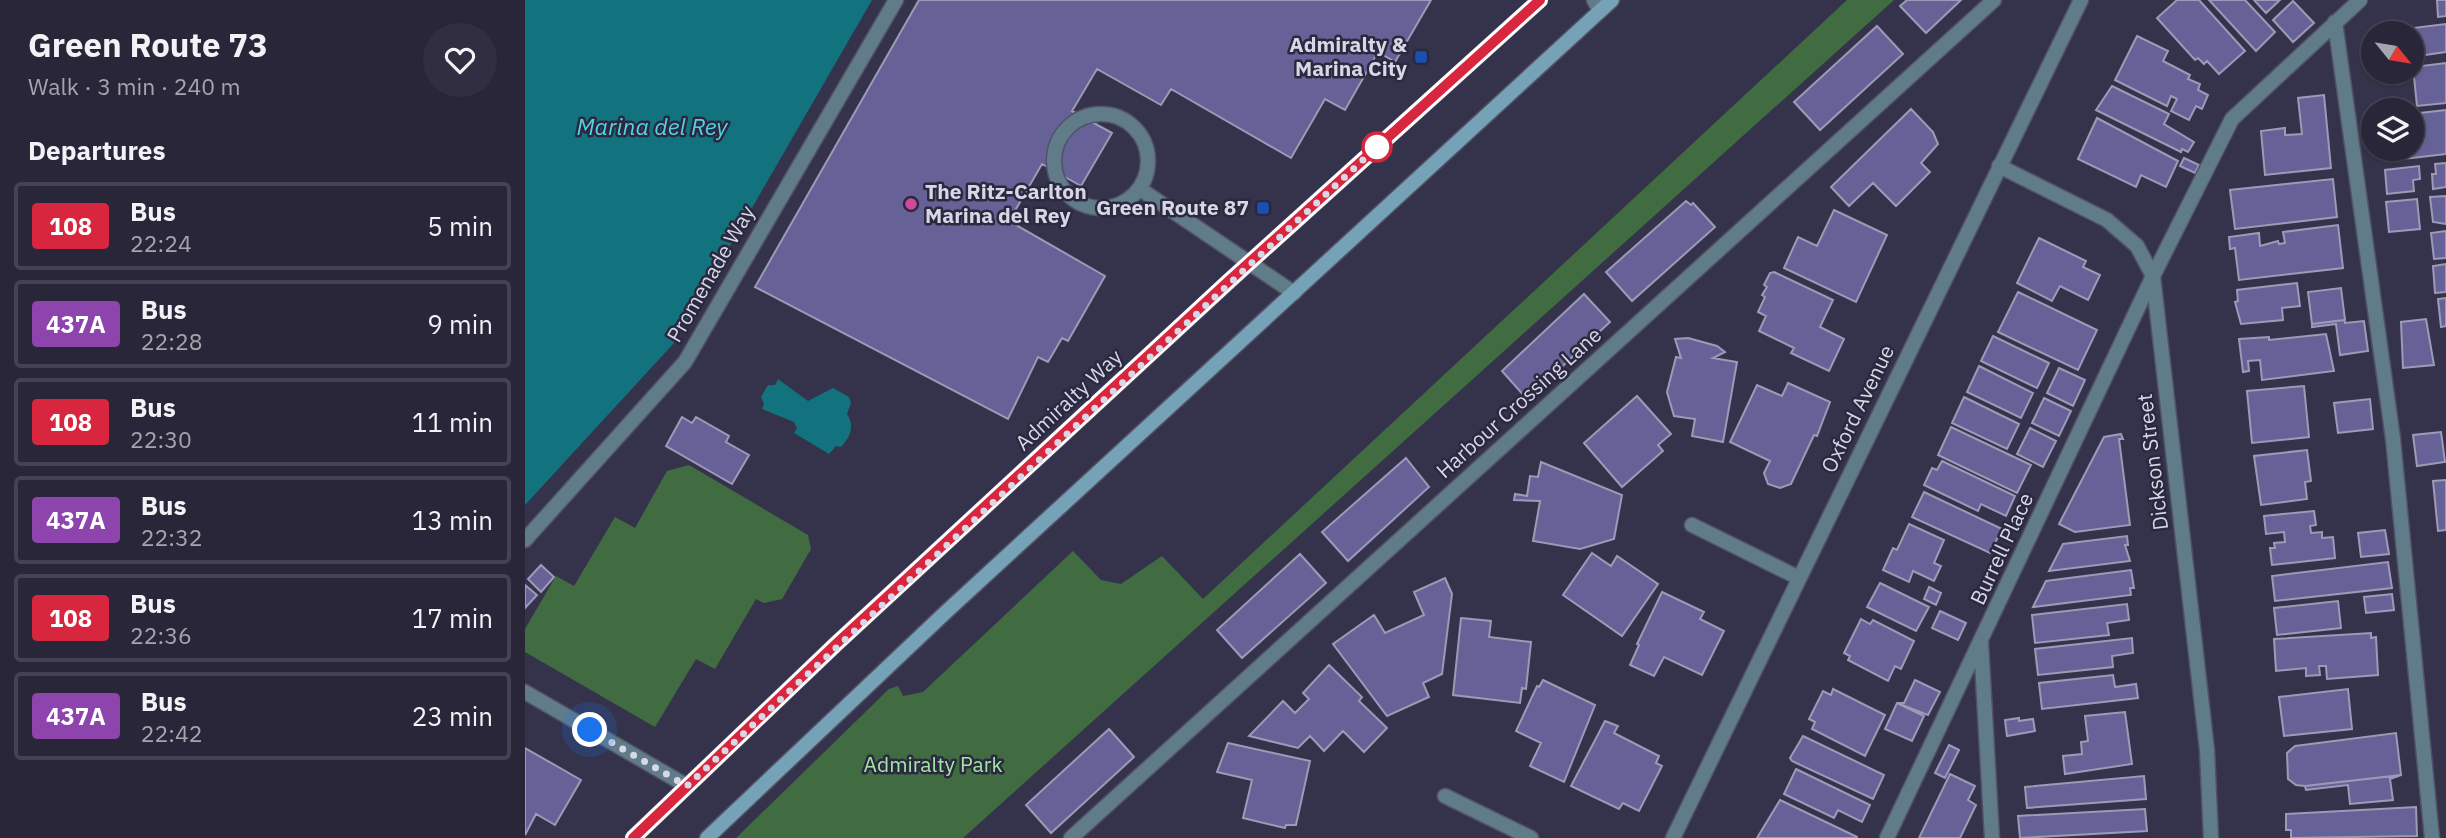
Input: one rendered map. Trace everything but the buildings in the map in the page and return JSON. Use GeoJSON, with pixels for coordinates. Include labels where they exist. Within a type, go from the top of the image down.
{"type":"FeatureCollection","features":[{"type":"Feature","properties":{"kind":"street","name":"Promenade Way"},"geometry":{"type":"LineString","coordinates":[[525,540],[685,362],[896,0]]}},
{"type":"Feature","properties":{"kind":"street","name":"Admiralty Way"},"geometry":{"type":"LineString","coordinates":[[633,838],[1250,262],[1540,0]]}},
{"type":"Feature","properties":{"kind":"street"},"geometry":{"type":"LineString","coordinates":[[708,838],[947,611],[1294,293],[1597,6],[1612,0]]}},
{"type":"Feature","properties":{"kind":"street","name":"Harbour Crossing Lane"},"geometry":{"type":"LineString","coordinates":[[1071,838],[1994,0]]}},
{"type":"Feature","properties":{"kind":"street","name":"Oxford Avenue"},"geometry":{"type":"LineString","coordinates":[[1673,838],[2081,0]]}},
{"type":"Feature","properties":{"kind":"street","name":"Burrell Place"},"geometry":{"type":"LineString","coordinates":[[1887,838],[2153,276],[2232,120],[2360,0]]}},
{"type":"Feature","properties":{"kind":"street"},"geometry":{"type":"LineString","coordinates":[[2335,22],[2393,439],[2432,838]]}},
{"type":"Feature","properties":{"kind":"street"},"geometry":{"type":"LineString","coordinates":[[1109,114],[1124,120],[1136,130],[1145,143],[1148,159],[1146,175],[1139,188],[1116,206],[1086,206],[1073,199],[1056,175],[1057,145],[1065,131],[1077,121],[1092,115],[1109,114]]}},
{"type":"Feature","properties":{"kind":"street","name":"Dickson Street"},"geometry":{"type":"LineString","coordinates":[[1999,166],[2107,220],[2137,246],[2153,276],[2205,737],[2211,838]]}},
{"type":"Feature","properties":{"kind":"street"},"geometry":{"type":"LineString","coordinates":[[1139,188],[1294,293]]}},
{"type":"Feature","properties":{"kind":"street"},"geometry":{"type":"LineString","coordinates":[[1692,525],[1799,578]]}},
{"type":"Feature","properties":{"kind":"street"},"geometry":{"type":"LineString","coordinates":[[1981,642],[1992,838]]}},
{"type":"Feature","properties":{"kind":"street"},"geometry":{"type":"LineString","coordinates":[[525,692],[687,786]]}},
{"type":"Feature","properties":{"kind":"street"},"geometry":{"type":"LineString","coordinates":[[1445,796],[1531,838]]}},
{"type":"Feature","properties":{"kind":"green space","name":"Admiralty Park"},"geometry":{"type":"Polygon","coordinates":[[[1847,0],[1894,0],[963,838],[736,838],[889,689],[898,686],[903,696],[923,692],[1073,551],[1101,580],[1121,584],[1162,556],[1203,599],[1847,0]]]}},
{"type":"Feature","properties":{"kind":"green space"},"geometry":{"type":"Polygon","coordinates":[[[689,465],[808,535],[811,549],[782,599],[764,603],[756,599],[715,669],[696,659],[655,727],[525,652],[525,629],[556,576],[574,586],[615,517],[635,528],[667,471],[689,465]]]}},
{"type":"Feature","properties":{"kind":"water","name":"Marina del Rey"},"geometry":{"type":"Polygon","coordinates":[[[525,0],[872,0],[674,343],[525,505],[525,0]]]}},
{"type":"Feature","properties":{"kind":"water"},"geometry":{"type":"Polygon","coordinates":[[[778,379],[808,401],[833,388],[849,397],[851,403],[847,414],[851,430],[841,447],[836,446],[829,454],[794,433],[797,428],[794,422],[762,409],[764,404],[761,397],[768,385],[775,385],[778,379]]]}},
{"type":"Feature","properties":{"kind":"bus line","name":"108"},"geometry":{"type":"LineString","coordinates":[[633,838],[836,644],[1230,280],[1540,0]]}},
{"type":"Feature","properties":{"kind":"place","name":"Admiralty & Marina City"},"geometry":{"type":"Point","coordinates":[1421,57]}},
{"type":"Feature","properties":{"kind":"place","name":"The Ritz-Carlton Marina del Rey"},"geometry":{"type":"Point","coordinates":[911,204]}},
{"type":"Feature","properties":{"kind":"place","name":"Green Route 87"},"geometry":{"type":"Point","coordinates":[1263,208]}},
{"type":"Feature","properties":{"kind":"route"},"geometry":{"type":"LineString","coordinates":[[590,730],[687,786],[836,644],[1377,147]]}}]}
